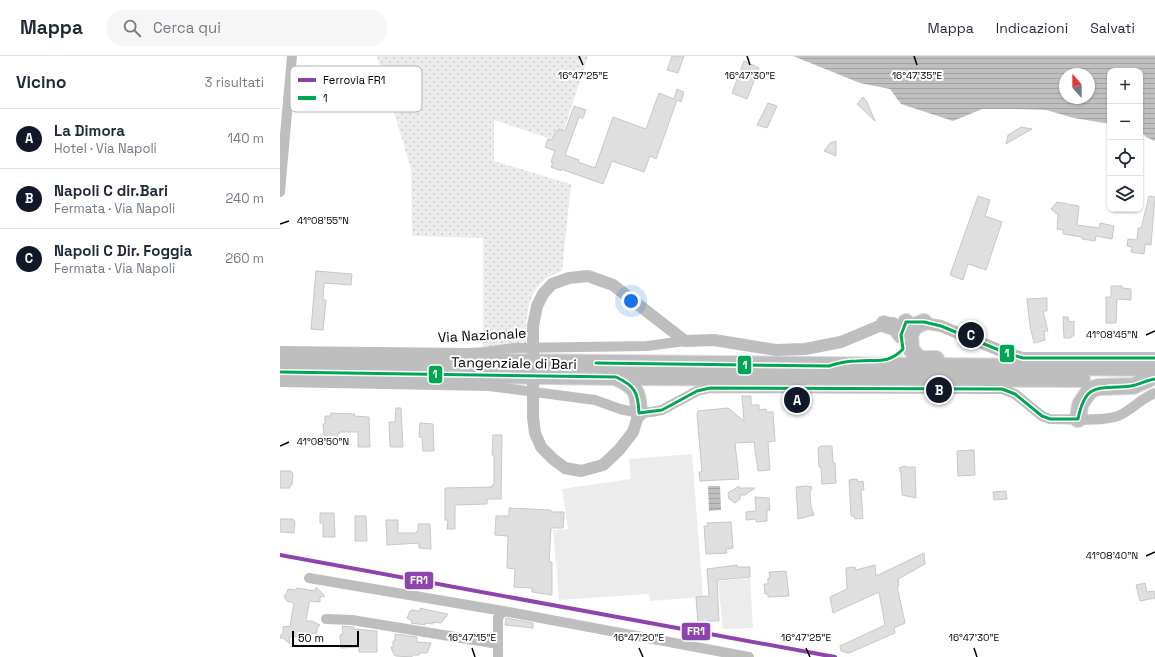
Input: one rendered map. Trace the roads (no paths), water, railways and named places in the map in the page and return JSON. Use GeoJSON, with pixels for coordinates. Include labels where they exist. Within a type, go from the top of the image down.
{"type":"FeatureCollection","features":[{"type":"Feature","properties":{"kind":"highway"},"geometry":{"type":"LineString","coordinates":[[884,324],[906,331],[924,322]]}},
{"type":"Feature","properties":{"kind":"highway"},"geometry":{"type":"LineString","coordinates":[[829,366],[851,361],[888,361],[898,356],[903,349],[906,331]]}},
{"type":"Feature","properties":{"kind":"highway"},"geometry":{"type":"LineString","coordinates":[[906,331],[911,349],[917,357],[923,359],[970,360],[984,366]]}},
{"type":"Feature","properties":{"kind":"highway","name":"Tangenziale di Bari"},"geometry":{"type":"LineString","coordinates":[[280,360],[829,366],[984,366],[1153,380]]}},
{"type":"Feature","properties":{"kind":"highway","name":"Tangenziale di Bari"},"geometry":{"type":"LineString","coordinates":[[280,372],[616,377],[1016,378],[1153,380]]}},
{"type":"Feature","properties":{"kind":"highway"},"geometry":{"type":"LineString","coordinates":[[616,377],[629,383],[635,389],[639,405]]}},
{"type":"Feature","properties":{"kind":"highway"},"geometry":{"type":"LineString","coordinates":[[639,405],[643,389],[649,383],[665,377]]}},
{"type":"Feature","properties":{"kind":"highway"},"geometry":{"type":"LineString","coordinates":[[1016,378],[1029,385],[1065,386],[1072,389],[1075,393],[1079,412]]}},
{"type":"Feature","properties":{"kind":"highway"},"geometry":{"type":"LineString","coordinates":[[1079,412],[1087,394],[1092,389],[1099,387],[1133,386],[1153,380]]}},
{"type":"Feature","properties":{"kind":"street"},"geometry":{"type":"LineString","coordinates":[[291,66],[292,56]]}},
{"type":"Feature","properties":{"kind":"street"},"geometry":{"type":"LineString","coordinates":[[280,192],[290,79]]}},
{"type":"Feature","properties":{"kind":"street","name":"Via Nazionale"},"geometry":{"type":"LineString","coordinates":[[639,405],[633,432],[619,450],[603,465],[581,471],[564,468],[541,447],[535,433],[533,417],[533,326],[537,306],[543,294],[552,284],[569,278],[588,276],[613,285],[685,341]]}},
{"type":"Feature","properties":{"kind":"street"},"geometry":{"type":"LineString","coordinates":[[924,322],[941,326],[1006,354],[1022,358],[1155,358]]}},
{"type":"Feature","properties":{"kind":"street","name":"Via Nazionale"},"geometry":{"type":"LineString","coordinates":[[280,351],[468,353],[514,348],[647,346],[685,341],[714,340],[776,350],[804,349],[841,342],[884,324]]}},
{"type":"Feature","properties":{"kind":"street"},"geometry":{"type":"LineString","coordinates":[[280,382],[489,386],[595,400],[620,409],[639,405],[651,412],[662,410],[697,391],[710,388],[1002,389],[1015,394],[1042,416],[1050,419],[1079,412],[1105,419],[1119,416],[1148,396],[1153,380]]}},
{"type":"Feature","properties":{"kind":"street"},"geometry":{"type":"LineString","coordinates":[[310,578],[503,611],[749,657]]}},
{"type":"Feature","properties":{"kind":"street"},"geometry":{"type":"LineString","coordinates":[[498,657],[498,618],[503,611]]}},
{"type":"Feature","properties":{"kind":"street"},"geometry":{"type":"LineString","coordinates":[[326,619],[352,620],[498,644]]}},
{"type":"Feature","properties":{"kind":"rail line","name":"FR1"},"geometry":{"type":"LineString","coordinates":[[280,555],[835,657]]}},
{"type":"Feature","properties":{"kind":"place","name":"Napoli C Dir. Foggia"},"geometry":{"type":"Point","coordinates":[971,335]}},
{"type":"Feature","properties":{"kind":"place","name":"Napoli C dir.Bari"},"geometry":{"type":"Point","coordinates":[939,390]}},
{"type":"Feature","properties":{"kind":"place","name":"La Dimora"},"geometry":{"type":"Point","coordinates":[797,400]}}]}
